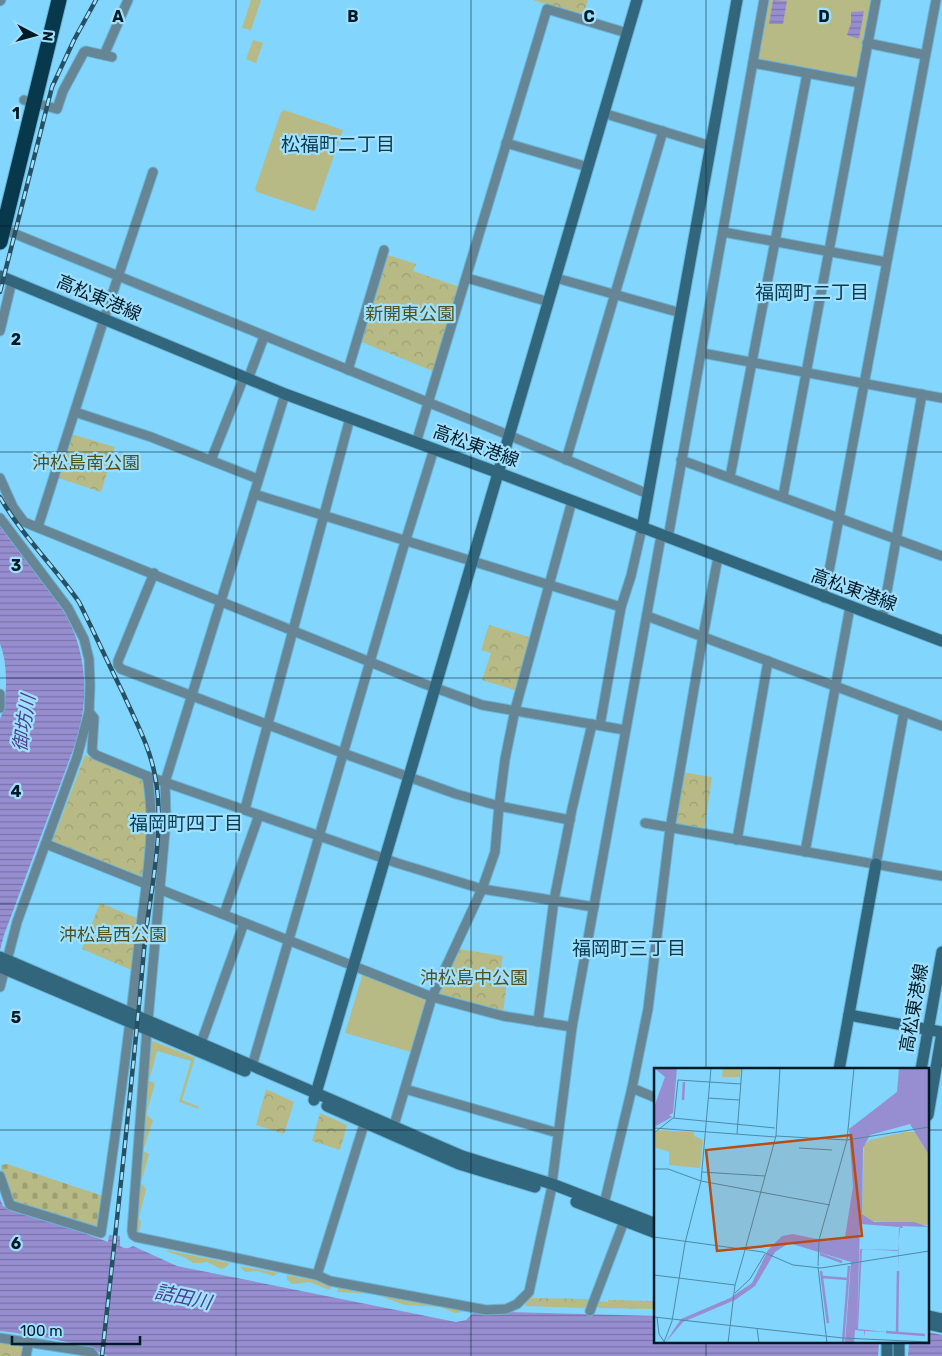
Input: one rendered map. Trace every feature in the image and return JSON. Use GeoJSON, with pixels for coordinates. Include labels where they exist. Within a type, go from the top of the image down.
{"type":"FeatureCollection","features":[{"type":"Feature","properties":{"kind":"highway"},"geometry":{"type":"LineString","coordinates":[[2,235],[49,0]]}},
{"type":"Feature","properties":{"kind":"highway"},"geometry":{"type":"LineString","coordinates":[[0,198],[59,0]]}},
{"type":"Feature","properties":{"kind":"street"},"geometry":{"type":"LineString","coordinates":[[29,102],[57,109],[63,91],[84,52],[108,56],[128,0]]}},
{"type":"Feature","properties":{"kind":"street"},"geometry":{"type":"LineString","coordinates":[[315,1097],[637,0]]}},
{"type":"Feature","properties":{"kind":"street"},"geometry":{"type":"LineString","coordinates":[[538,1022],[554,900],[570,820],[596,725],[621,607],[632,576],[642,528],[737,0]]}},
{"type":"Feature","properties":{"kind":"street"},"geometry":{"type":"LineString","coordinates":[[285,394],[165,782],[166,820],[147,1025],[132,1231],[136,1237],[317,1275],[330,1281],[486,1310],[506,1309],[516,1304],[528,1292],[551,1188],[572,1027],[625,730],[647,616],[682,460],[764,0]]}},
{"type":"Feature","properties":{"kind":"street"},"geometry":{"type":"LineString","coordinates":[[783,496],[876,0]]}},
{"type":"Feature","properties":{"kind":"street"},"geometry":{"type":"LineString","coordinates":[[824,598],[936,0]]}},
{"type":"Feature","properties":{"kind":"street"},"geometry":{"type":"LineString","coordinates":[[416,443],[547,9],[627,33]]}},
{"type":"Feature","properties":{"kind":"street"},"geometry":{"type":"LineString","coordinates":[[867,43],[925,55]]}},
{"type":"Feature","properties":{"kind":"street"},"geometry":{"type":"LineString","coordinates":[[753,63],[860,83]]}},
{"type":"Feature","properties":{"kind":"street"},"geometry":{"type":"LineString","coordinates":[[730,477],[806,74]]}},
{"type":"Feature","properties":{"kind":"street"},"geometry":{"type":"LineString","coordinates":[[603,112],[711,146]]}},
{"type":"Feature","properties":{"kind":"street"},"geometry":{"type":"LineString","coordinates":[[566,460],[663,131]]}},
{"type":"Feature","properties":{"kind":"street"},"geometry":{"type":"LineString","coordinates":[[506,143],[588,167]]}},
{"type":"Feature","properties":{"kind":"street"},"geometry":{"type":"LineString","coordinates":[[38,527],[153,172]]}},
{"type":"Feature","properties":{"kind":"street"},"geometry":{"type":"LineString","coordinates":[[723,232],[886,262]]}},
{"type":"Feature","properties":{"kind":"street"},"geometry":{"type":"LineString","coordinates":[[2,235],[118,276],[648,494]]}},
{"type":"Feature","properties":{"kind":"street"},"geometry":{"type":"LineString","coordinates":[[348,370],[384,250]]}},
{"type":"Feature","properties":{"kind":"street","name":"高松東港線"},"geometry":{"type":"LineString","coordinates":[[0,276],[285,394],[942,641]]}},
{"type":"Feature","properties":{"kind":"street"},"geometry":{"type":"LineString","coordinates":[[467,278],[548,302]]}},
{"type":"Feature","properties":{"kind":"street"},"geometry":{"type":"LineString","coordinates":[[556,278],[681,313]]}},
{"type":"Feature","properties":{"kind":"street"},"geometry":{"type":"LineString","coordinates":[[0,331],[12,281]]}},
{"type":"Feature","properties":{"kind":"street"},"geometry":{"type":"LineString","coordinates":[[212,460],[264,336]]}},
{"type":"Feature","properties":{"kind":"street"},"geometry":{"type":"LineString","coordinates":[[702,354],[942,398]]}},
{"type":"Feature","properties":{"kind":"street"},"geometry":{"type":"LineString","coordinates":[[882,619],[922,394]]}},
{"type":"Feature","properties":{"kind":"street"},"geometry":{"type":"LineString","coordinates":[[75,412],[151,437],[258,479]]}},
{"type":"Feature","properties":{"kind":"street"},"geometry":{"type":"LineString","coordinates":[[245,809],[350,418]]}},
{"type":"Feature","properties":{"kind":"street"},"geometry":{"type":"LineString","coordinates":[[252,1066],[434,449]]}},
{"type":"Feature","properties":{"kind":"street"},"geometry":{"type":"LineString","coordinates":[[682,460],[942,556]]}},
{"type":"Feature","properties":{"kind":"street"},"geometry":{"type":"LineString","coordinates":[[0,478],[13,507],[21,519],[435,688],[482,705],[625,730]]}},
{"type":"Feature","properties":{"kind":"street"},"geometry":{"type":"LineString","coordinates":[[254,494],[621,607]]}},
{"type":"Feature","properties":{"kind":"street"},"geometry":{"type":"LineString","coordinates":[[392,1131],[432,997],[482,889],[495,852],[499,806],[515,710],[572,501]]}},
{"type":"Feature","properties":{"kind":"street"},"geometry":{"type":"LineString","coordinates":[[0,518],[77,622],[89,659],[90,685],[89,712],[77,757],[2,962],[0,987]]}},
{"type":"Feature","properties":{"kind":"street"},"geometry":{"type":"LineString","coordinates":[[604,1204],[632,1088],[648,1010],[670,829],[718,558]]}},
{"type":"Feature","properties":{"kind":"street"},"geometry":{"type":"LineString","coordinates":[[154,573],[118,665],[121,669],[456,794],[499,806],[570,820]]}},
{"type":"Feature","properties":{"kind":"street"},"geometry":{"type":"LineString","coordinates":[[805,852],[850,607]]}},
{"type":"Feature","properties":{"kind":"street"},"geometry":{"type":"LineString","coordinates":[[647,616],[942,726]]}},
{"type":"Feature","properties":{"kind":"street"},"geometry":{"type":"LineString","coordinates":[[737,840],[768,661]]}},
{"type":"Feature","properties":{"kind":"street"},"geometry":{"type":"LineString","coordinates":[[0,694],[0,708]]}},
{"type":"Feature","properties":{"kind":"street"},"geometry":{"type":"LineString","coordinates":[[89,712],[94,718],[92,751],[96,755],[147,776],[319,836],[482,889],[594,906]]}},
{"type":"Feature","properties":{"kind":"street"},"geometry":{"type":"LineString","coordinates":[[839,1068],[904,712]]}},
{"type":"Feature","properties":{"kind":"street"},"geometry":{"type":"LineString","coordinates":[[0,1176],[10,1205],[101,1233],[131,1018],[146,884],[151,820],[147,776]]}},
{"type":"Feature","properties":{"kind":"street"},"geometry":{"type":"LineString","coordinates":[[224,914],[258,815]]}},
{"type":"Feature","properties":{"kind":"street"},"geometry":{"type":"LineString","coordinates":[[645,824],[942,876]]}},
{"type":"Feature","properties":{"kind":"street"},"geometry":{"type":"LineString","coordinates":[[46,844],[146,884]]}},
{"type":"Feature","properties":{"kind":"street"},"geometry":{"type":"LineString","coordinates":[[159,889],[432,997],[503,1016],[572,1027]]}},
{"type":"Feature","properties":{"kind":"street"},"geometry":{"type":"LineString","coordinates":[[201,1044],[244,923]]}},
{"type":"Feature","properties":{"kind":"street","name":"高松東港線"},"geometry":{"type":"LineString","coordinates":[[921,1068],[942,952]]}},
{"type":"Feature","properties":{"kind":"street"},"geometry":{"type":"LineString","coordinates":[[2,962],[365,1119],[459,1164],[604,1204],[654,1232]]}},
{"type":"Feature","properties":{"kind":"street"},"geometry":{"type":"LineString","coordinates":[[849,1014],[942,1032]]}},
{"type":"Feature","properties":{"kind":"street"},"geometry":{"type":"LineString","coordinates":[[147,1025],[201,1044],[252,1066],[315,1097]]}},
{"type":"Feature","properties":{"kind":"street","name":"高松東港線"},"geometry":{"type":"LineString","coordinates":[[930,1103],[942,1032]]}},
{"type":"Feature","properties":{"kind":"street"},"geometry":{"type":"LineString","coordinates":[[632,1088],[654,1097]]}},
{"type":"Feature","properties":{"kind":"street"},"geometry":{"type":"LineString","coordinates":[[405,1089],[558,1134]]}},
{"type":"Feature","properties":{"kind":"street"},"geometry":{"type":"LineString","coordinates":[[317,1275],[365,1119]]}},
{"type":"Feature","properties":{"kind":"street"},"geometry":{"type":"LineString","coordinates":[[551,1188],[626,1217],[654,1224]]}},
{"type":"Feature","properties":{"kind":"street"},"geometry":{"type":"LineString","coordinates":[[590,1311],[626,1217]]}},
{"type":"Feature","properties":{"kind":"street"},"geometry":{"type":"LineString","coordinates":[[0,1338],[91,1352],[94,1356]]}},
{"type":"Feature","properties":{"kind":"street"},"geometry":{"type":"LineString","coordinates":[[26,1356],[28,1341]]}},
{"type":"Feature","properties":{"kind":"green space"},"geometry":{"type":"Polygon","coordinates":[[[251,0],[261,0],[251,30],[242,28],[251,0]]]}},
{"type":"Feature","properties":{"kind":"green space"},"geometry":{"type":"Polygon","coordinates":[[[533,0],[588,0],[583,16],[533,0]]]}},
{"type":"Feature","properties":{"kind":"green space"},"geometry":{"type":"Polygon","coordinates":[[[768,0],[871,0],[857,76],[854,78],[760,61],[758,57],[768,0]]]}},
{"type":"Feature","properties":{"kind":"green space"},"geometry":{"type":"Polygon","coordinates":[[[253,40],[263,43],[256,63],[246,59],[253,40]]]}},
{"type":"Feature","properties":{"kind":"green space"},"geometry":{"type":"Polygon","coordinates":[[[284,110],[343,130],[315,210],[313,211],[257,192],[255,189],[281,112],[284,110]]]}},
{"type":"Feature","properties":{"kind":"green space","name":"新開東公園"},"geometry":{"type":"Polygon","coordinates":[[[388,255],[416,264],[413,271],[460,287],[435,372],[359,341],[385,256],[388,255]]]}},
{"type":"Feature","properties":{"kind":"green space","name":"沖松島南公園"},"geometry":{"type":"Polygon","coordinates":[[[71,434],[115,447],[101,492],[58,478],[71,434]]]}},
{"type":"Feature","properties":{"kind":"green space"},"geometry":{"type":"Polygon","coordinates":[[[489,625],[532,638],[518,691],[482,680],[491,653],[481,650],[489,625]]]}},
{"type":"Feature","properties":{"kind":"green space"},"geometry":{"type":"Polygon","coordinates":[[[85,755],[145,779],[148,820],[143,878],[52,842],[85,755]]]}},
{"type":"Feature","properties":{"kind":"green space"},"geometry":{"type":"Polygon","coordinates":[[[682,772],[712,777],[704,831],[677,826],[674,822],[682,772]]]}},
{"type":"Feature","properties":{"kind":"green space","name":"沖松島西公園"},"geometry":{"type":"Polygon","coordinates":[[[100,903],[139,919],[134,971],[82,949],[100,903]]]}},
{"type":"Feature","properties":{"kind":"green space","name":"沖松島中公園"},"geometry":{"type":"Polygon","coordinates":[[[459,949],[503,956],[500,973],[508,974],[503,1013],[437,995],[459,949]]]}},
{"type":"Feature","properties":{"kind":"green space"},"geometry":{"type":"Polygon","coordinates":[[[363,973],[424,997],[427,1002],[411,1052],[345,1033],[363,973]]]}},
{"type":"Feature","properties":{"kind":"green space"},"geometry":{"type":"Polygon","coordinates":[[[153,1041],[195,1058],[182,1100],[199,1107],[199,1109],[179,1102],[191,1061],[157,1051],[149,1081],[155,1083],[146,1115],[153,1120],[143,1151],[149,1154],[141,1183],[146,1189],[139,1218],[141,1223],[139,1232],[136,1230],[150,1043],[153,1041]]]}},
{"type":"Feature","properties":{"kind":"green space"},"geometry":{"type":"Polygon","coordinates":[[[266,1089],[294,1102],[284,1134],[256,1125],[266,1089]]]}},
{"type":"Feature","properties":{"kind":"green space"},"geometry":{"type":"Polygon","coordinates":[[[320,1113],[347,1125],[340,1150],[312,1141],[320,1113]]]}},
{"type":"Feature","properties":{"kind":"green space"},"geometry":{"type":"Polygon","coordinates":[[[7,1164],[103,1196],[99,1226],[96,1228],[10,1200],[1,1178],[1,1165],[7,1164]]]}},
{"type":"Feature","properties":{"kind":"green space"},"geometry":{"type":"Polygon","coordinates":[[[166,1250],[230,1263],[221,1269],[207,1262],[193,1263],[184,1257],[166,1250]]]}},
{"type":"Feature","properties":{"kind":"green space"},"geometry":{"type":"Polygon","coordinates":[[[240,1266],[278,1273],[273,1276],[258,1271],[245,1272],[240,1266]]]}},
{"type":"Feature","properties":{"kind":"green space"},"geometry":{"type":"Polygon","coordinates":[[[287,1275],[465,1309],[463,1312],[455,1313],[440,1307],[405,1305],[374,1294],[337,1292],[338,1287],[331,1286],[330,1290],[309,1282],[292,1284],[287,1279],[287,1275]]]}},
{"type":"Feature","properties":{"kind":"green space"},"geometry":{"type":"Polygon","coordinates":[[[527,1298],[590,1299],[588,1305],[584,1308],[526,1306],[527,1298]]]}},
{"type":"Feature","properties":{"kind":"green space"},"geometry":{"type":"Polygon","coordinates":[[[608,1300],[654,1301],[654,1309],[600,1308],[596,1306],[597,1301],[608,1302],[608,1300]]]}},
{"type":"Feature","properties":{"kind":"green space"},"geometry":{"type":"Polygon","coordinates":[[[0,1340],[24,1343],[22,1356],[0,1356],[0,1340]]]}},
{"type":"Feature","properties":{"kind":"water"},"geometry":{"type":"Polygon","coordinates":[[[773,0],[787,1],[783,24],[769,24],[773,0]]]}},
{"type":"Feature","properties":{"kind":"water"},"geometry":{"type":"Polygon","coordinates":[[[864,11],[859,39],[847,35],[851,23],[851,12],[864,11]]]}},
{"type":"Feature","properties":{"kind":"water","name":"御坊川"},"geometry":{"type":"Polygon","coordinates":[[[0,526],[62,608],[77,640],[84,673],[84,690],[83,707],[76,742],[0,950],[0,719],[6,692],[6,671],[0,644],[0,526]]]}},
{"type":"Feature","properties":{"kind":"water","name":"詰田川"},"geometry":{"type":"Polygon","coordinates":[[[0,1199],[3,1206],[11,1211],[59,1224],[108,1242],[109,1235],[120,1236],[120,1246],[130,1248],[133,1246],[177,1266],[456,1322],[466,1320],[473,1313],[498,1314],[505,1312],[654,1316],[654,1344],[930,1344],[930,1332],[942,1335],[942,1356],[108,1356],[83,1346],[0,1331],[0,1199]]]}},
{"type":"Feature","properties":{"kind":"pier"},"geometry":{"type":"Polygon","coordinates":[[[879,1344],[909,1344],[908,1356],[878,1356],[879,1344]]]}},
{"type":"Feature","properties":{"kind":"railway"},"geometry":{"type":"LineString","coordinates":[[0,292],[52,87],[74,40],[96,0]]}},
{"type":"Feature","properties":{"kind":"railway"},"geometry":{"type":"LineString","coordinates":[[0,497],[18,525],[79,602],[146,744],[153,765],[158,797],[159,819],[156,863],[146,929],[102,1356]]}},
{"type":"Feature","properties":{"kind":"district","name":"松福町二丁目"},"geometry":{"type":"Point","coordinates":[338,144]}},
{"type":"Feature","properties":{"kind":"district","name":"福岡町二丁目"},"geometry":{"type":"Point","coordinates":[812,292]}},
{"type":"Feature","properties":{"kind":"district","name":"福岡町四丁目"},"geometry":{"type":"Point","coordinates":[186,823]}},
{"type":"Feature","properties":{"kind":"district","name":"福岡町三丁目"},"geometry":{"type":"Point","coordinates":[629,948]}}]}
